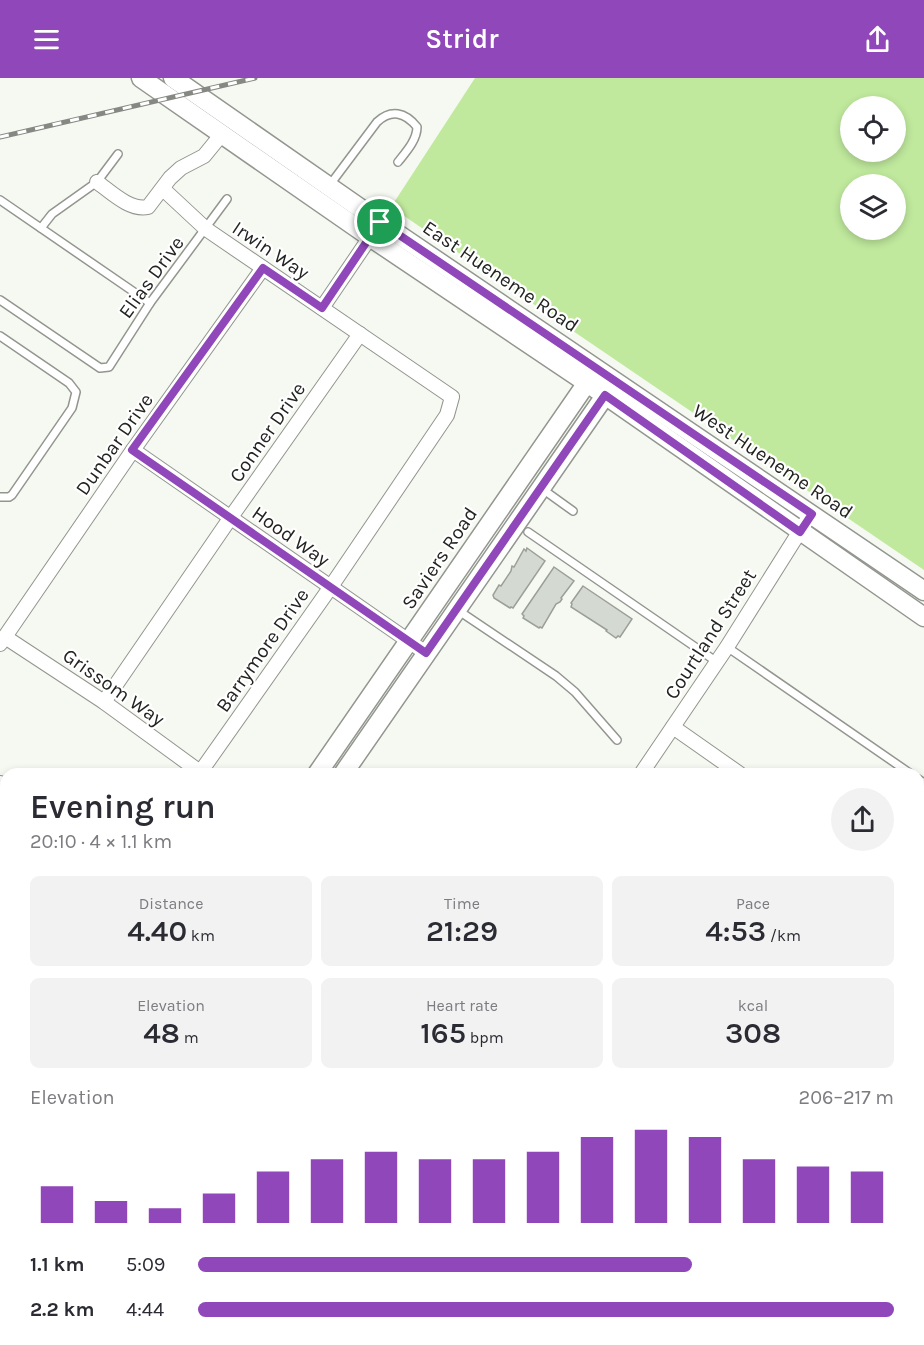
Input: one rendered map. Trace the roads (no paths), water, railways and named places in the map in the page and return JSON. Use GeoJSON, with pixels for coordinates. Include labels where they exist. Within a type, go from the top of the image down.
{"type":"FeatureCollection","features":[{"type":"Feature","properties":{"kind":"main road","name":"East Hueneme Road"},"geometry":{"type":"LineString","coordinates":[[141,78],[222,134],[597,368]]}},
{"type":"Feature","properties":{"kind":"main road","name":"East Hueneme Road"},"geometry":{"type":"LineString","coordinates":[[173,78],[329,186],[375,229],[587,383]]}},
{"type":"Feature","properties":{"kind":"main road"},"geometry":{"type":"LineString","coordinates":[[222,134],[225,130],[235,132],[260,146],[276,150]]}},
{"type":"Feature","properties":{"kind":"main road","name":"Saviers Road"},"geometry":{"type":"LineString","coordinates":[[321,768],[597,368]]}},
{"type":"Feature","properties":{"kind":"main road","name":"West Hueneme Road"},"geometry":{"type":"LineString","coordinates":[[597,368],[610,388],[800,532],[924,616]]}},
{"type":"Feature","properties":{"kind":"main road","name":"West Hueneme Road"},"geometry":{"type":"LineString","coordinates":[[587,383],[610,388],[812,514],[924,591]]}},
{"type":"Feature","properties":{"kind":"main road"},"geometry":{"type":"LineString","coordinates":[[347,768],[610,388]]}},
{"type":"Feature","properties":{"kind":"street"},"geometry":{"type":"LineString","coordinates":[[98,182],[130,205],[140,208],[148,207],[170,178],[181,168],[204,156],[222,134]]}},
{"type":"Feature","properties":{"kind":"street","name":"Irwin Way"},"geometry":{"type":"LineString","coordinates":[[163,189],[206,229],[452,397]]}},
{"type":"Feature","properties":{"kind":"street"},"geometry":{"type":"LineString","coordinates":[[322,308],[375,229]]}},
{"type":"Feature","properties":{"kind":"street","name":"Dunbar Drive"},"geometry":{"type":"LineString","coordinates":[[2,640],[132,450],[263,268]]}},
{"type":"Feature","properties":{"kind":"street","name":"Conner Drive"},"geometry":{"type":"LineString","coordinates":[[104,702],[360,334]]}},
{"type":"Feature","properties":{"kind":"street","name":"Barrymore Drive"},"geometry":{"type":"LineString","coordinates":[[203,768],[330,588],[447,415],[452,397]]}},
{"type":"Feature","properties":{"kind":"street","name":"Hood Way"},"geometry":{"type":"LineString","coordinates":[[132,450],[426,653]]}},
{"type":"Feature","properties":{"kind":"street","name":"Courtland Street"},"geometry":{"type":"LineString","coordinates":[[644,768],[727,647],[812,514]]}},
{"type":"Feature","properties":{"kind":"street","name":"Grissom Way"},"geometry":{"type":"LineString","coordinates":[[2,640],[104,702],[192,768]]}},
{"type":"Feature","properties":{"kind":"street"},"geometry":{"type":"LineString","coordinates":[[673,727],[731,768]]}},
{"type":"Feature","properties":{"kind":"lane"},"geometry":{"type":"LineString","coordinates":[[329,186],[377,122],[390,114],[405,115],[417,127],[413,141],[398,162]]}},
{"type":"Feature","properties":{"kind":"lane"},"geometry":{"type":"LineString","coordinates":[[41,228],[52,214],[98,182],[118,154]]}},
{"type":"Feature","properties":{"kind":"lane","name":"Elias Drive"},"geometry":{"type":"LineString","coordinates":[[0,300],[100,368],[109,367],[150,303],[227,199]]}},
{"type":"Feature","properties":{"kind":"lane"},"geometry":{"type":"LineString","coordinates":[[0,200],[150,303]]}},
{"type":"Feature","properties":{"kind":"lane"},"geometry":{"type":"LineString","coordinates":[[0,336],[69,383],[76,392],[72,408],[12,495],[0,497]]}},
{"type":"Feature","properties":{"kind":"lane"},"geometry":{"type":"LineString","coordinates":[[541,488],[573,511]]}},
{"type":"Feature","properties":{"kind":"lane"},"geometry":{"type":"LineString","coordinates":[[528,532],[717,662]]}},
{"type":"Feature","properties":{"kind":"lane"},"geometry":{"type":"LineString","coordinates":[[457,609],[556,676],[575,692],[617,740]]}},
{"type":"Feature","properties":{"kind":"lane"},"geometry":{"type":"LineString","coordinates":[[727,647],[902,768]]}},
{"type":"Feature","properties":{"kind":"railway"},"geometry":{"type":"LineString","coordinates":[[0,137],[255,78]]}}]}
